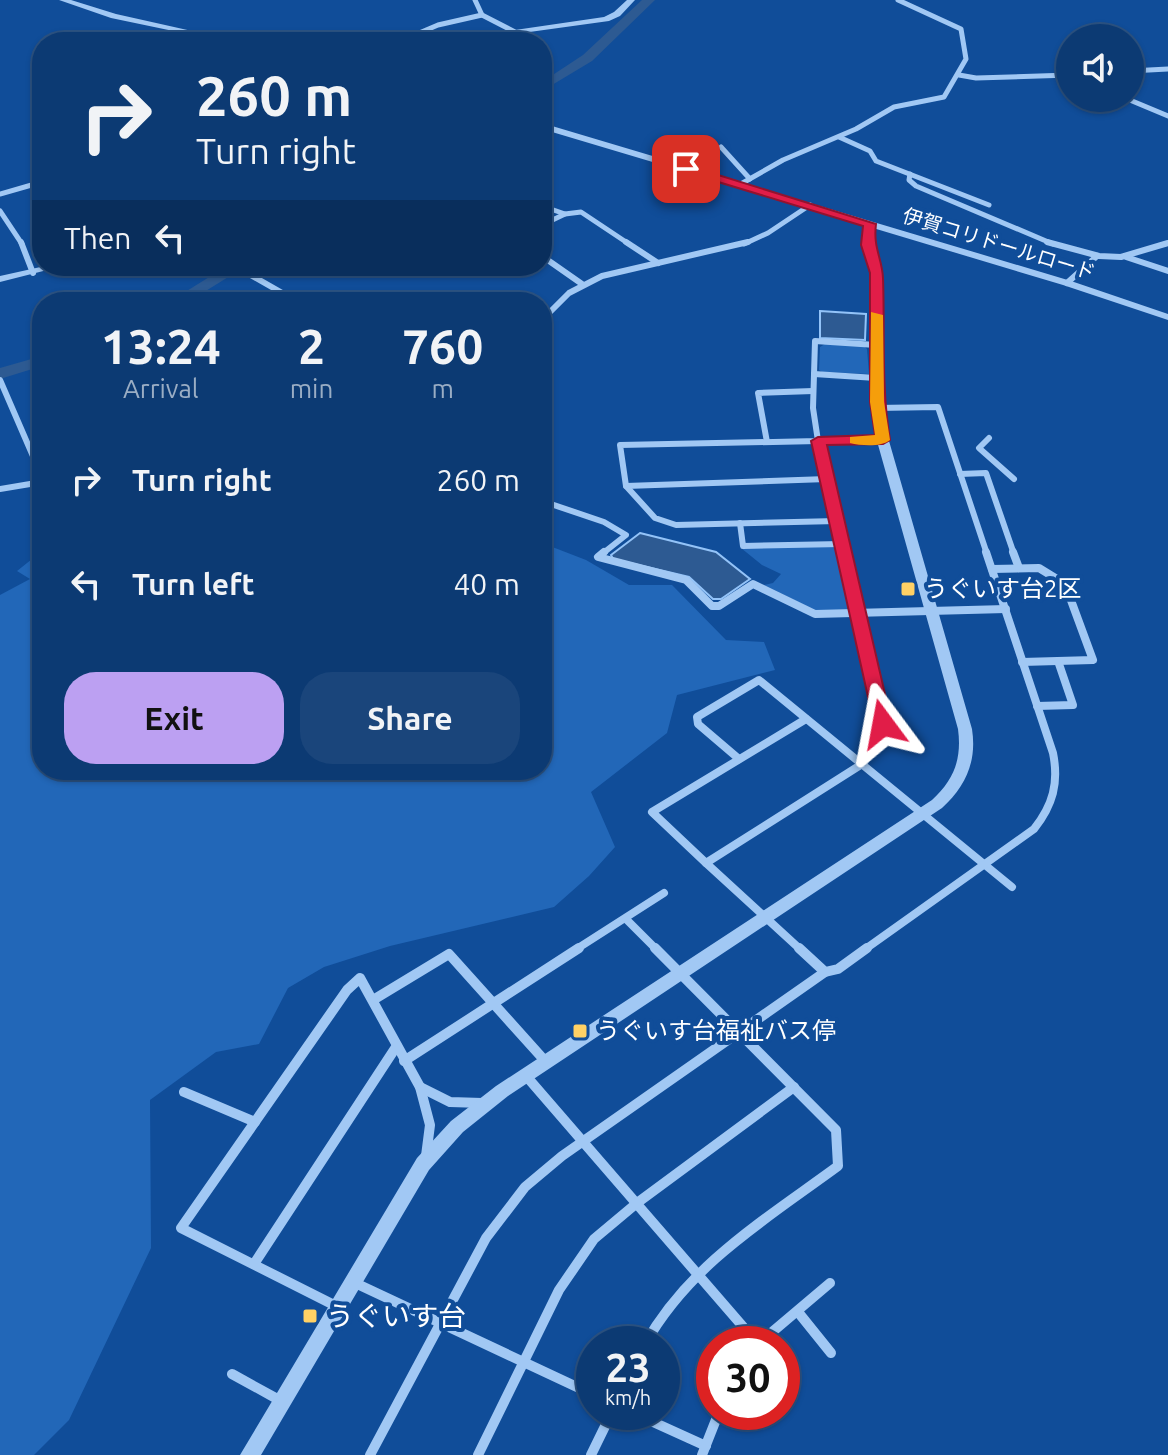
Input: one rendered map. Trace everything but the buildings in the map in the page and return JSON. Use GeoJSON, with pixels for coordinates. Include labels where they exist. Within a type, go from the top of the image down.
{"type":"FeatureCollection","features":[{"type":"Feature","properties":{"kind":"street"},"geometry":{"type":"LineString","coordinates":[[63,0],[114,16],[190,32]]}},
{"type":"Feature","properties":{"kind":"street"},"geometry":{"type":"LineString","coordinates":[[475,0],[482,15],[515,32],[606,19],[617,14],[631,0]]}},
{"type":"Feature","properties":{"kind":"street"},"geometry":{"type":"LineString","coordinates":[[739,185],[783,160],[839,137],[894,107],[941,99],[959,75],[966,59],[961,29],[954,23],[898,0]]}},
{"type":"Feature","properties":{"kind":"street"},"geometry":{"type":"LineString","coordinates":[[422,32],[482,15]]}},
{"type":"Feature","properties":{"kind":"street"},"geometry":{"type":"LineString","coordinates":[[1144,70],[1168,72]]}},
{"type":"Feature","properties":{"kind":"street"},"geometry":{"type":"LineString","coordinates":[[959,75],[976,78],[1056,75]]}},
{"type":"Feature","properties":{"kind":"street"},"geometry":{"type":"LineString","coordinates":[[1144,106],[1168,116]]}},
{"type":"Feature","properties":{"kind":"street","name":"伊賀コリドールロード"},"geometry":{"type":"LineString","coordinates":[[552,129],[1067,283],[1168,317]]}},
{"type":"Feature","properties":{"kind":"street"},"geometry":{"type":"LineString","coordinates":[[839,137],[870,151],[876,161],[989,205]]}},
{"type":"Feature","properties":{"kind":"street"},"geometry":{"type":"LineString","coordinates":[[721,147],[750,179]]}},
{"type":"Feature","properties":{"kind":"street"},"geometry":{"type":"LineString","coordinates":[[910,174],[909,180],[916,186],[1032,236],[1097,256],[1125,257],[1168,271]]}},
{"type":"Feature","properties":{"kind":"street"},"geometry":{"type":"LineString","coordinates":[[0,194],[32,185]]}},
{"type":"Feature","properties":{"kind":"street"},"geometry":{"type":"LineString","coordinates":[[552,309],[582,284],[612,272],[752,241],[810,205]]}},
{"type":"Feature","properties":{"kind":"street"},"geometry":{"type":"LineString","coordinates":[[552,209],[565,214]]}},
{"type":"Feature","properties":{"kind":"street"},"geometry":{"type":"LineString","coordinates":[[0,211],[17,231],[32,270]]}},
{"type":"Feature","properties":{"kind":"street"},"geometry":{"type":"LineString","coordinates":[[552,220],[565,214],[581,212],[659,263]]}},
{"type":"Feature","properties":{"kind":"street"},"geometry":{"type":"LineString","coordinates":[[255,1454],[282,1401],[423,1164],[444,1137],[546,1063],[922,814],[950,792],[963,769],[968,747],[883,440],[877,408],[876,273],[868,248],[869,224]]}},
{"type":"Feature","properties":{"kind":"street"},"geometry":{"type":"LineString","coordinates":[[868,248],[870,243],[885,236],[912,237]]}},
{"type":"Feature","properties":{"kind":"street"},"geometry":{"type":"LineString","coordinates":[[1125,257],[1168,243]]}},
{"type":"Feature","properties":{"kind":"street"},"geometry":{"type":"LineString","coordinates":[[1067,283],[1097,256]]}},
{"type":"Feature","properties":{"kind":"street"},"geometry":{"type":"LineString","coordinates":[[552,263],[582,284]]}},
{"type":"Feature","properties":{"kind":"street"},"geometry":{"type":"LineString","coordinates":[[0,279],[32,273]]}},
{"type":"Feature","properties":{"kind":"street"},"geometry":{"type":"LineString","coordinates":[[254,276],[281,292]]}},
{"type":"Feature","properties":{"kind":"street"},"geometry":{"type":"LineString","coordinates":[[706,863],[862,764],[878,747],[884,731],[818,441],[813,391],[815,341],[876,345]]}},
{"type":"Feature","properties":{"kind":"street"},"geometry":{"type":"LineString","coordinates":[[814,374],[876,378]]}},
{"type":"Feature","properties":{"kind":"street"},"geometry":{"type":"LineString","coordinates":[[0,381],[32,456]]}},
{"type":"Feature","properties":{"kind":"street"},"geometry":{"type":"LineString","coordinates":[[767,442],[758,393],[813,391]]}},
{"type":"Feature","properties":{"kind":"street"},"geometry":{"type":"LineString","coordinates":[[370,1455],[486,1238],[505,1210],[542,1171],[825,972],[838,969],[985,865],[1034,829],[1053,799],[1056,768],[938,407],[877,408]]}},
{"type":"Feature","properties":{"kind":"street"},"geometry":{"type":"LineString","coordinates":[[989,438],[979,448],[1014,479]]}},
{"type":"Feature","properties":{"kind":"street"},"geometry":{"type":"LineString","coordinates":[[837,521],[676,525],[655,518],[626,486],[620,445],[883,440]]}},
{"type":"Feature","properties":{"kind":"street"},"geometry":{"type":"LineString","coordinates":[[986,473],[1019,568]]}},
{"type":"Feature","properties":{"kind":"street"},"geometry":{"type":"LineString","coordinates":[[960,474],[1006,474]]}},
{"type":"Feature","properties":{"kind":"street"},"geometry":{"type":"LineString","coordinates":[[626,486],[827,479]]}},
{"type":"Feature","properties":{"kind":"street"},"geometry":{"type":"LineString","coordinates":[[0,489],[32,482]]}},
{"type":"Feature","properties":{"kind":"street"},"geometry":{"type":"LineString","coordinates":[[552,506],[563,512],[595,516],[626,535],[598,557],[686,580],[712,606],[719,606],[753,584],[815,614],[1006,609]]}},
{"type":"Feature","properties":{"kind":"street"},"geometry":{"type":"LineString","coordinates":[[740,523],[743,546],[842,544]]}},
{"type":"Feature","properties":{"kind":"street"},"geometry":{"type":"LineString","coordinates":[[992,569],[1039,568],[1065,584],[1093,660],[1022,662]]}},
{"type":"Feature","properties":{"kind":"street"},"geometry":{"type":"LineString","coordinates":[[1037,706],[1073,705],[1058,661]]}},
{"type":"Feature","properties":{"kind":"street"},"geometry":{"type":"LineString","coordinates":[[739,759],[698,724],[697,717],[759,680],[1012,887]]}},
{"type":"Feature","properties":{"kind":"street"},"geometry":{"type":"LineString","coordinates":[[806,719],[652,812],[825,972]]}},
{"type":"Feature","properties":{"kind":"street"},"geometry":{"type":"LineString","coordinates":[[404,1061],[627,920],[664,893]]}},
{"type":"Feature","properties":{"kind":"street"},"geometry":{"type":"LineString","coordinates":[[627,920],[836,1130],[838,1166],[698,1274],[660,1313],[654,1326]]}},
{"type":"Feature","properties":{"kind":"street"},"geometry":{"type":"LineString","coordinates":[[373,1000],[449,954],[546,1063]]}},
{"type":"Feature","properties":{"kind":"street"},"geometry":{"type":"LineString","coordinates":[[338,1307],[181,1228],[353,983],[360,978],[420,1087],[430,1125],[423,1164]]}},
{"type":"Feature","properties":{"kind":"street"},"geometry":{"type":"LineString","coordinates":[[254,1264],[396,1047]]}},
{"type":"Feature","properties":{"kind":"street"},"geometry":{"type":"LineString","coordinates":[[527,1077],[743,1326]]}},
{"type":"Feature","properties":{"kind":"street"},"geometry":{"type":"LineString","coordinates":[[420,1087],[450,1103],[473,1105],[491,1101]]}},
{"type":"Feature","properties":{"kind":"street"},"geometry":{"type":"LineString","coordinates":[[478,1455],[572,1268],[594,1239],[637,1203],[794,1087]]}},
{"type":"Feature","properties":{"kind":"street"},"geometry":{"type":"LineString","coordinates":[[184,1092],[255,1122]]}},
{"type":"Feature","properties":{"kind":"street"},"geometry":{"type":"LineString","coordinates":[[353,1282],[576,1387]]}},
{"type":"Feature","properties":{"kind":"street"},"geometry":{"type":"LineString","coordinates":[[780,1326],[830,1283]]}},
{"type":"Feature","properties":{"kind":"street"},"geometry":{"type":"LineString","coordinates":[[798,1312],[831,1353]]}},
{"type":"Feature","properties":{"kind":"street"},"geometry":{"type":"LineString","coordinates":[[232,1374],[282,1401]]}},
{"type":"Feature","properties":{"kind":"street"},"geometry":{"type":"LineString","coordinates":[[591,1455],[603,1430]]}},
{"type":"Feature","properties":{"kind":"street"},"geometry":{"type":"LineString","coordinates":[[666,1430],[704,1450],[712,1430]]}},
{"type":"Feature","properties":{"kind":"shaded area"},"geometry":{"type":"Polygon","coordinates":[[[820,311],[866,314],[865,340],[820,338],[820,311]]]}},
{"type":"Feature","properties":{"kind":"shaded area"},"geometry":{"type":"Polygon","coordinates":[[[825,344],[864,346],[867,349],[869,374],[819,370],[820,347],[825,344]]]}},
{"type":"Feature","properties":{"kind":"shaded area"},"geometry":{"type":"Polygon","coordinates":[[[640,533],[716,552],[750,579],[721,599],[713,599],[689,577],[613,559],[611,555],[640,533]]]}},
{"type":"Feature","properties":{"kind":"shaded area"},"geometry":{"type":"Polygon","coordinates":[[[832,546],[838,549],[851,605],[846,610],[816,611],[764,585],[773,583],[781,574],[762,565],[741,548],[832,546]]]}},
{"type":"Feature","properties":{"kind":"shaded area"},"geometry":{"type":"Polygon","coordinates":[[[552,547],[586,560],[629,585],[672,585],[726,640],[764,642],[775,670],[677,695],[667,733],[591,792],[615,847],[589,876],[554,907],[390,946],[324,967],[288,988],[259,1044],[216,1052],[150,1100],[151,1248],[69,1420],[34,1455],[0,1455],[0,595],[30,579],[17,571],[32,559],[32,780],[552,780],[552,547]]]}},
{"type":"Feature","properties":{"kind":"waterway"},"geometry":{"type":"LineString","coordinates":[[552,81],[587,58],[649,0]]}},
{"type":"Feature","properties":{"kind":"waterway"},"geometry":{"type":"LineString","coordinates":[[194,292],[221,276]]}},
{"type":"Feature","properties":{"kind":"waterway"},"geometry":{"type":"LineString","coordinates":[[0,374],[32,364]]}},
{"type":"Feature","properties":{"kind":"slow traffic"},"geometry":{"type":"LineString","coordinates":[[856,440],[883,440],[877,402],[876,315]]}},
{"type":"Feature","properties":{"kind":"place","name":"うぐいす台2区"},"geometry":{"type":"Point","coordinates":[908,589]}},
{"type":"Feature","properties":{"kind":"place","name":"うぐいす台福祉バス停"},"geometry":{"type":"Point","coordinates":[580,1031]}},
{"type":"Feature","properties":{"kind":"place","name":"うぐいす台"},"geometry":{"type":"Point","coordinates":[310,1316]}},
{"type":"Feature","properties":{"kind":"route"},"geometry":{"type":"LineString","coordinates":[[686,169],[869,224],[867,245],[876,273],[877,402],[883,440],[818,441],[883,724]]}}]}
